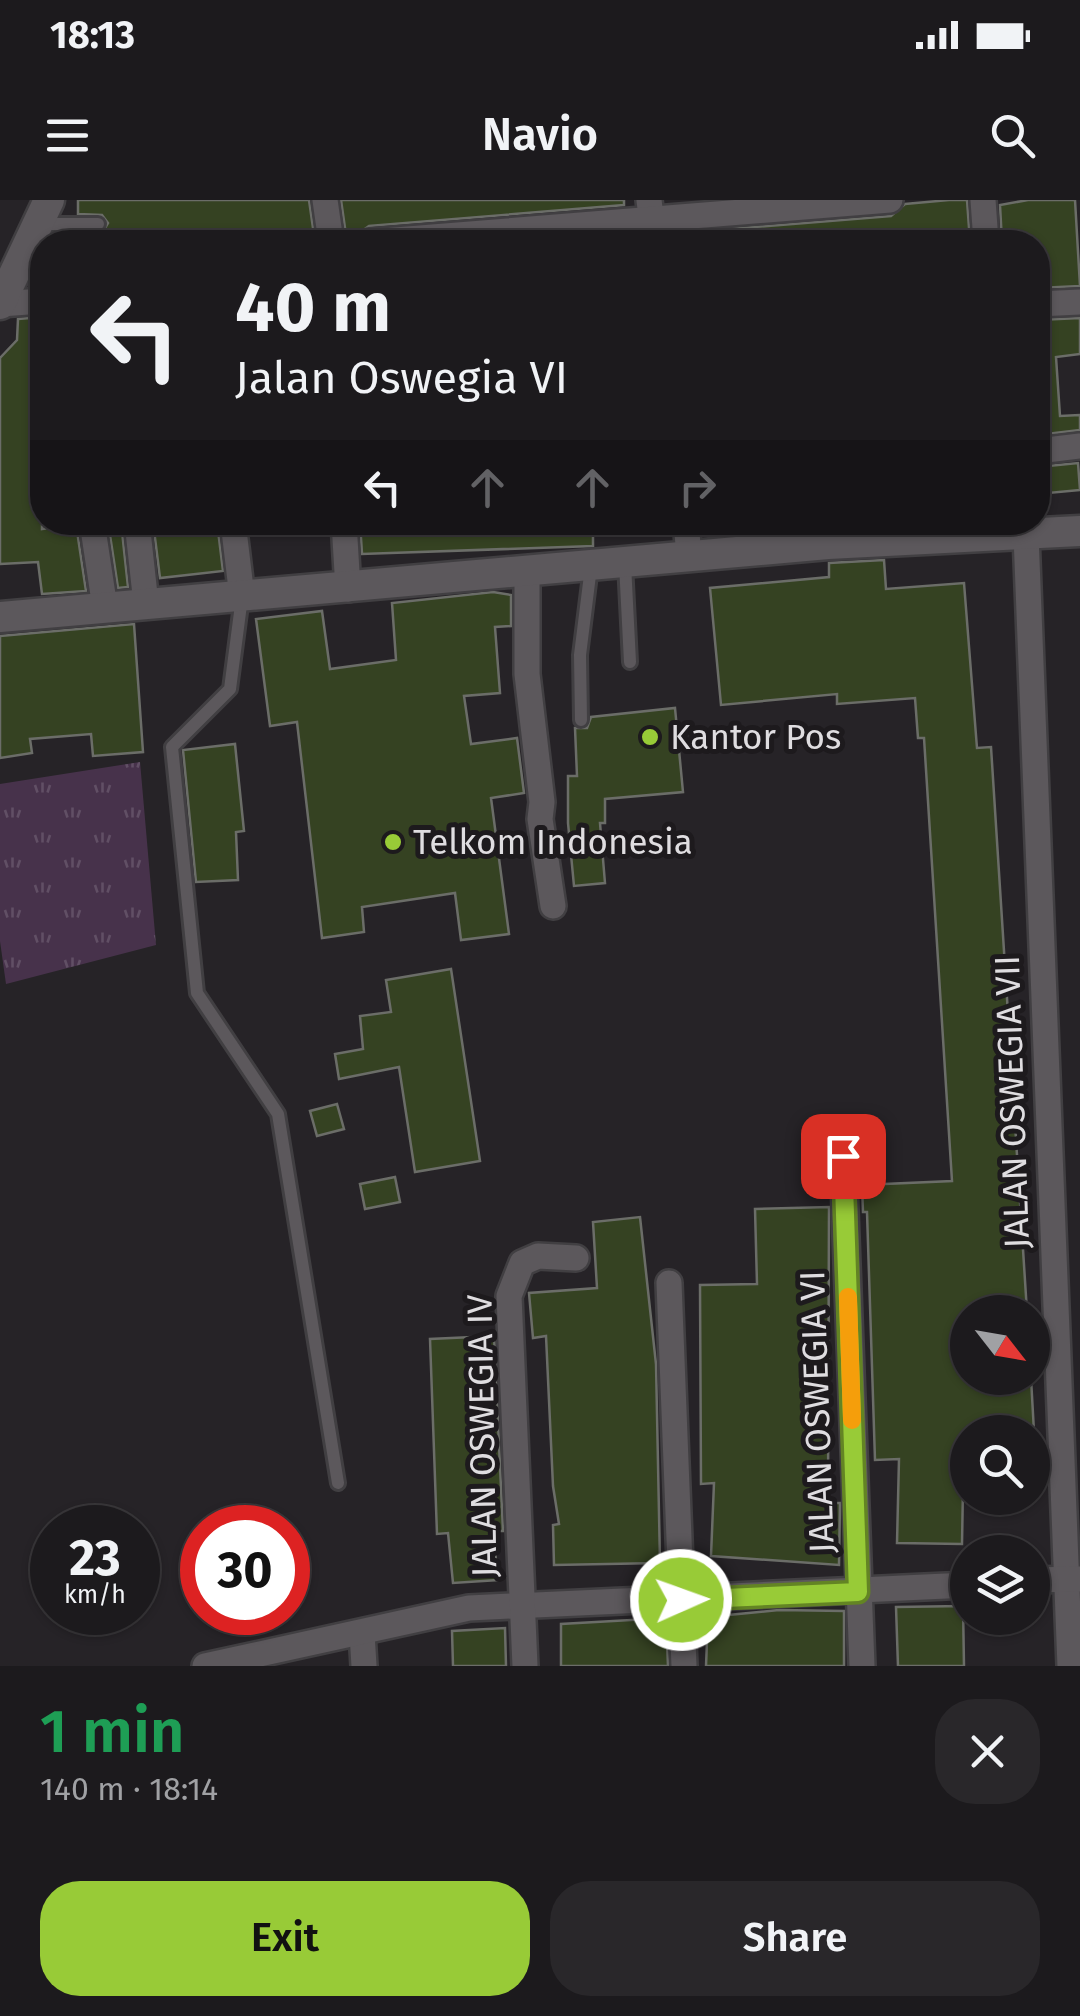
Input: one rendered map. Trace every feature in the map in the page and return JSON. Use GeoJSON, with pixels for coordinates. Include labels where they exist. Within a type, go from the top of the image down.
{"type":"FeatureCollection","features":[{"type":"Feature","properties":{"kind":"main road"},"geometry":{"type":"LineString","coordinates":[[0,304],[30,241]]}},
{"type":"Feature","properties":{"kind":"main road"},"geometry":{"type":"LineString","coordinates":[[1050,531],[1080,531]]}},
{"type":"Feature","properties":{"kind":"main road"},"geometry":{"type":"LineString","coordinates":[[0,616],[961,535]]}},
{"type":"Feature","properties":{"kind":"street"},"geometry":{"type":"LineString","coordinates":[[325,200],[329,230]]}},
{"type":"Feature","properties":{"kind":"street"},"geometry":{"type":"LineString","coordinates":[[523,230],[890,200]]}},
{"type":"Feature","properties":{"kind":"street"},"geometry":{"type":"LineString","coordinates":[[983,200],[985,230]]}},
{"type":"Feature","properties":{"kind":"street"},"geometry":{"type":"LineString","coordinates":[[0,304],[30,301]]}},
{"type":"Feature","properties":{"kind":"street"},"geometry":{"type":"LineString","coordinates":[[1050,303],[1080,302]]}},
{"type":"Feature","properties":{"kind":"street"},"geometry":{"type":"LineString","coordinates":[[1050,450],[1080,446]]}},
{"type":"Feature","properties":{"kind":"street"},"geometry":{"type":"LineString","coordinates":[[94,535],[106,608]]}},
{"type":"Feature","properties":{"kind":"street"},"geometry":{"type":"LineString","coordinates":[[138,535],[146,604]]}},
{"type":"Feature","properties":{"kind":"street"},"geometry":{"type":"LineString","coordinates":[[235,535],[242,597]]}},
{"type":"Feature","properties":{"kind":"street"},"geometry":{"type":"LineString","coordinates":[[345,535],[348,589]]}},
{"type":"Feature","properties":{"kind":"street"},"geometry":{"type":"LineString","coordinates":[[687,535],[689,556]]}},
{"type":"Feature","properties":{"kind":"street","name":"JALAN OSWEGIA VII"},"geometry":{"type":"LineString","coordinates":[[1013,535],[1073,1579],[1070,1666]]}},
{"type":"Feature","properties":{"kind":"street"},"geometry":{"type":"LineString","coordinates":[[527,574],[528,674],[542,802],[540,819],[553,906]]}},
{"type":"Feature","properties":{"kind":"street","name":"JALAN OSWEGIA VI"},"geometry":{"type":"LineString","coordinates":[[843,1156],[862,1666]]}},
{"type":"Feature","properties":{"kind":"street","name":"JALAN OSWEGIA IV"},"geometry":{"type":"LineString","coordinates":[[525,1666],[510,1296],[514,1275],[522,1263],[538,1256],[576,1258]]}},
{"type":"Feature","properties":{"kind":"street"},"geometry":{"type":"LineString","coordinates":[[669,1283],[684,1666]]}},
{"type":"Feature","properties":{"kind":"street"},"geometry":{"type":"LineString","coordinates":[[204,1666],[470,1608],[950,1585]]}},
{"type":"Feature","properties":{"kind":"street"},"geometry":{"type":"LineString","coordinates":[[362,1633],[364,1666]]}},
{"type":"Feature","properties":{"kind":"lane"},"geometry":{"type":"LineString","coordinates":[[44,212],[98,224]]}},
{"type":"Feature","properties":{"kind":"lane"},"geometry":{"type":"LineString","coordinates":[[625,563],[630,662]]}},
{"type":"Feature","properties":{"kind":"lane"},"geometry":{"type":"LineString","coordinates":[[581,720],[580,656],[590,567]]}},
{"type":"Feature","properties":{"kind":"lane"},"geometry":{"type":"LineString","coordinates":[[242,597],[230,689],[172,747],[197,994],[278,1114],[338,1483]]}},
{"type":"Feature","properties":{"kind":"green space"},"geometry":{"type":"Polygon","coordinates":[[[140,762],[156,945],[6,984],[0,941],[0,784],[140,762]]]}},
{"type":"Feature","properties":{"kind":"building"},"geometry":{"type":"Polygon","coordinates":[[[78,200],[309,200],[313,230],[104,230],[108,223],[102,215],[78,214],[78,200]]]}},
{"type":"Feature","properties":{"kind":"building"},"geometry":{"type":"Polygon","coordinates":[[[341,200],[624,200],[624,205],[345,230],[341,200]]]}},
{"type":"Feature","properties":{"kind":"building"},"geometry":{"type":"Polygon","coordinates":[[[967,200],[969,230],[718,230],[891,216],[905,204],[967,200]]]}},
{"type":"Feature","properties":{"kind":"building"},"geometry":{"type":"Polygon","coordinates":[[[1028,200],[1075,200],[1080,286],[1050,287],[1050,230],[1001,230],[1000,205],[1028,200]]]}},
{"type":"Feature","properties":{"kind":"building"},"geometry":{"type":"Polygon","coordinates":[[[30,318],[30,535],[78,535],[86,591],[42,594],[38,562],[0,564],[0,358],[17,340],[18,319],[30,318]]]}},
{"type":"Feature","properties":{"kind":"building"},"geometry":{"type":"Polygon","coordinates":[[[1080,318],[1080,354],[1056,357],[1060,416],[1080,415],[1080,430],[1050,434],[1050,319],[1080,318]]]}},
{"type":"Feature","properties":{"kind":"building"},"geometry":{"type":"Polygon","coordinates":[[[1078,463],[1080,490],[1050,493],[1050,466],[1078,463]]]}},
{"type":"Feature","properties":{"kind":"building"},"geometry":{"type":"Polygon","coordinates":[[[110,535],[122,535],[128,587],[118,588],[110,535]]]}},
{"type":"Feature","properties":{"kind":"building"},"geometry":{"type":"Polygon","coordinates":[[[155,535],[219,535],[223,571],[160,578],[155,535]]]}},
{"type":"Feature","properties":{"kind":"building"},"geometry":{"type":"Polygon","coordinates":[[[361,535],[593,535],[593,546],[362,554],[361,535]]]}},
{"type":"Feature","properties":{"kind":"building"},"geometry":{"type":"Polygon","coordinates":[[[884,560],[886,589],[964,583],[977,748],[991,747],[1026,1295],[950,1295],[950,1395],[1032,1395],[1033,1415],[950,1415],[950,1515],[963,1515],[962,1535],[950,1535],[950,1544],[897,1543],[899,1459],[875,1460],[867,1212],[863,1212],[862,1185],[952,1181],[924,738],[918,738],[915,698],[837,704],[837,694],[721,705],[710,588],[829,577],[829,563],[884,560]]]}},
{"type":"Feature","properties":{"kind":"building"},"geometry":{"type":"Polygon","coordinates":[[[493,592],[511,595],[511,626],[495,627],[500,693],[464,696],[471,744],[517,738],[524,793],[491,798],[509,934],[461,940],[455,893],[362,907],[364,932],[322,938],[297,722],[270,726],[256,619],[322,611],[330,669],[396,660],[392,603],[493,592]]]}},
{"type":"Feature","properties":{"kind":"building"},"geometry":{"type":"Polygon","coordinates":[[[134,624],[143,752],[93,756],[91,734],[30,739],[32,753],[0,758],[0,636],[134,624]]]}},
{"type":"Feature","properties":{"kind":"building"},"geometry":{"type":"Polygon","coordinates":[[[675,708],[683,792],[605,799],[605,823],[600,823],[605,883],[574,886],[568,776],[577,776],[575,728],[587,728],[591,717],[675,708]]]}},
{"type":"Feature","properties":{"kind":"building"},"geometry":{"type":"Polygon","coordinates":[[[235,744],[244,831],[236,832],[238,880],[196,882],[183,750],[235,744]]]}},
{"type":"Feature","properties":{"kind":"building"},"geometry":{"type":"Polygon","coordinates":[[[451,969],[480,1161],[415,1172],[399,1067],[339,1079],[335,1054],[363,1049],[360,1016],[391,1012],[386,980],[451,969]]]}},
{"type":"Feature","properties":{"kind":"building"},"geometry":{"type":"Polygon","coordinates":[[[337,1104],[344,1129],[317,1136],[310,1111],[337,1104]]]}},
{"type":"Feature","properties":{"kind":"building"},"geometry":{"type":"Polygon","coordinates":[[[395,1177],[400,1202],[365,1209],[360,1184],[395,1177]]]}},
{"type":"Feature","properties":{"kind":"building"},"geometry":{"type":"Polygon","coordinates":[[[829,1207],[828,1503],[840,1503],[839,1565],[711,1556],[714,1483],[701,1484],[700,1285],[757,1284],[755,1209],[829,1207]]]}},
{"type":"Feature","properties":{"kind":"building"},"geometry":{"type":"Polygon","coordinates":[[[640,1217],[656,1364],[660,1563],[554,1565],[553,1525],[559,1524],[553,1486],[546,1336],[533,1338],[529,1293],[597,1288],[593,1222],[640,1217]]]}},
{"type":"Feature","properties":{"kind":"building"},"geometry":{"type":"Polygon","coordinates":[[[494,1336],[503,1531],[493,1531],[498,1580],[453,1583],[448,1533],[437,1534],[430,1339],[494,1336]]]}},
{"type":"Feature","properties":{"kind":"building"},"geometry":{"type":"Polygon","coordinates":[[[950,1606],[950,1635],[963,1635],[964,1666],[898,1666],[896,1607],[950,1606]]]}},
{"type":"Feature","properties":{"kind":"building"},"geometry":{"type":"Polygon","coordinates":[[[779,1610],[844,1611],[844,1666],[706,1666],[708,1617],[779,1610]]]}},
{"type":"Feature","properties":{"kind":"building"},"geometry":{"type":"Polygon","coordinates":[[[666,1618],[668,1666],[561,1666],[561,1624],[666,1618]]]}},
{"type":"Feature","properties":{"kind":"building"},"geometry":{"type":"Polygon","coordinates":[[[505,1628],[506,1666],[453,1666],[452,1631],[505,1628]]]}},
{"type":"Feature","properties":{"kind":"slow traffic"},"geometry":{"type":"LineString","coordinates":[[848,1297],[852,1420]]}},
{"type":"Feature","properties":{"kind":"place","name":"Kantor Pos"},"geometry":{"type":"Point","coordinates":[650,737]}},
{"type":"Feature","properties":{"kind":"place","name":"Telkom Indonesia"},"geometry":{"type":"Point","coordinates":[393,842]}},
{"type":"Feature","properties":{"kind":"route"},"geometry":{"type":"LineString","coordinates":[[681,1600],[858,1592],[843,1156]]}}]}
